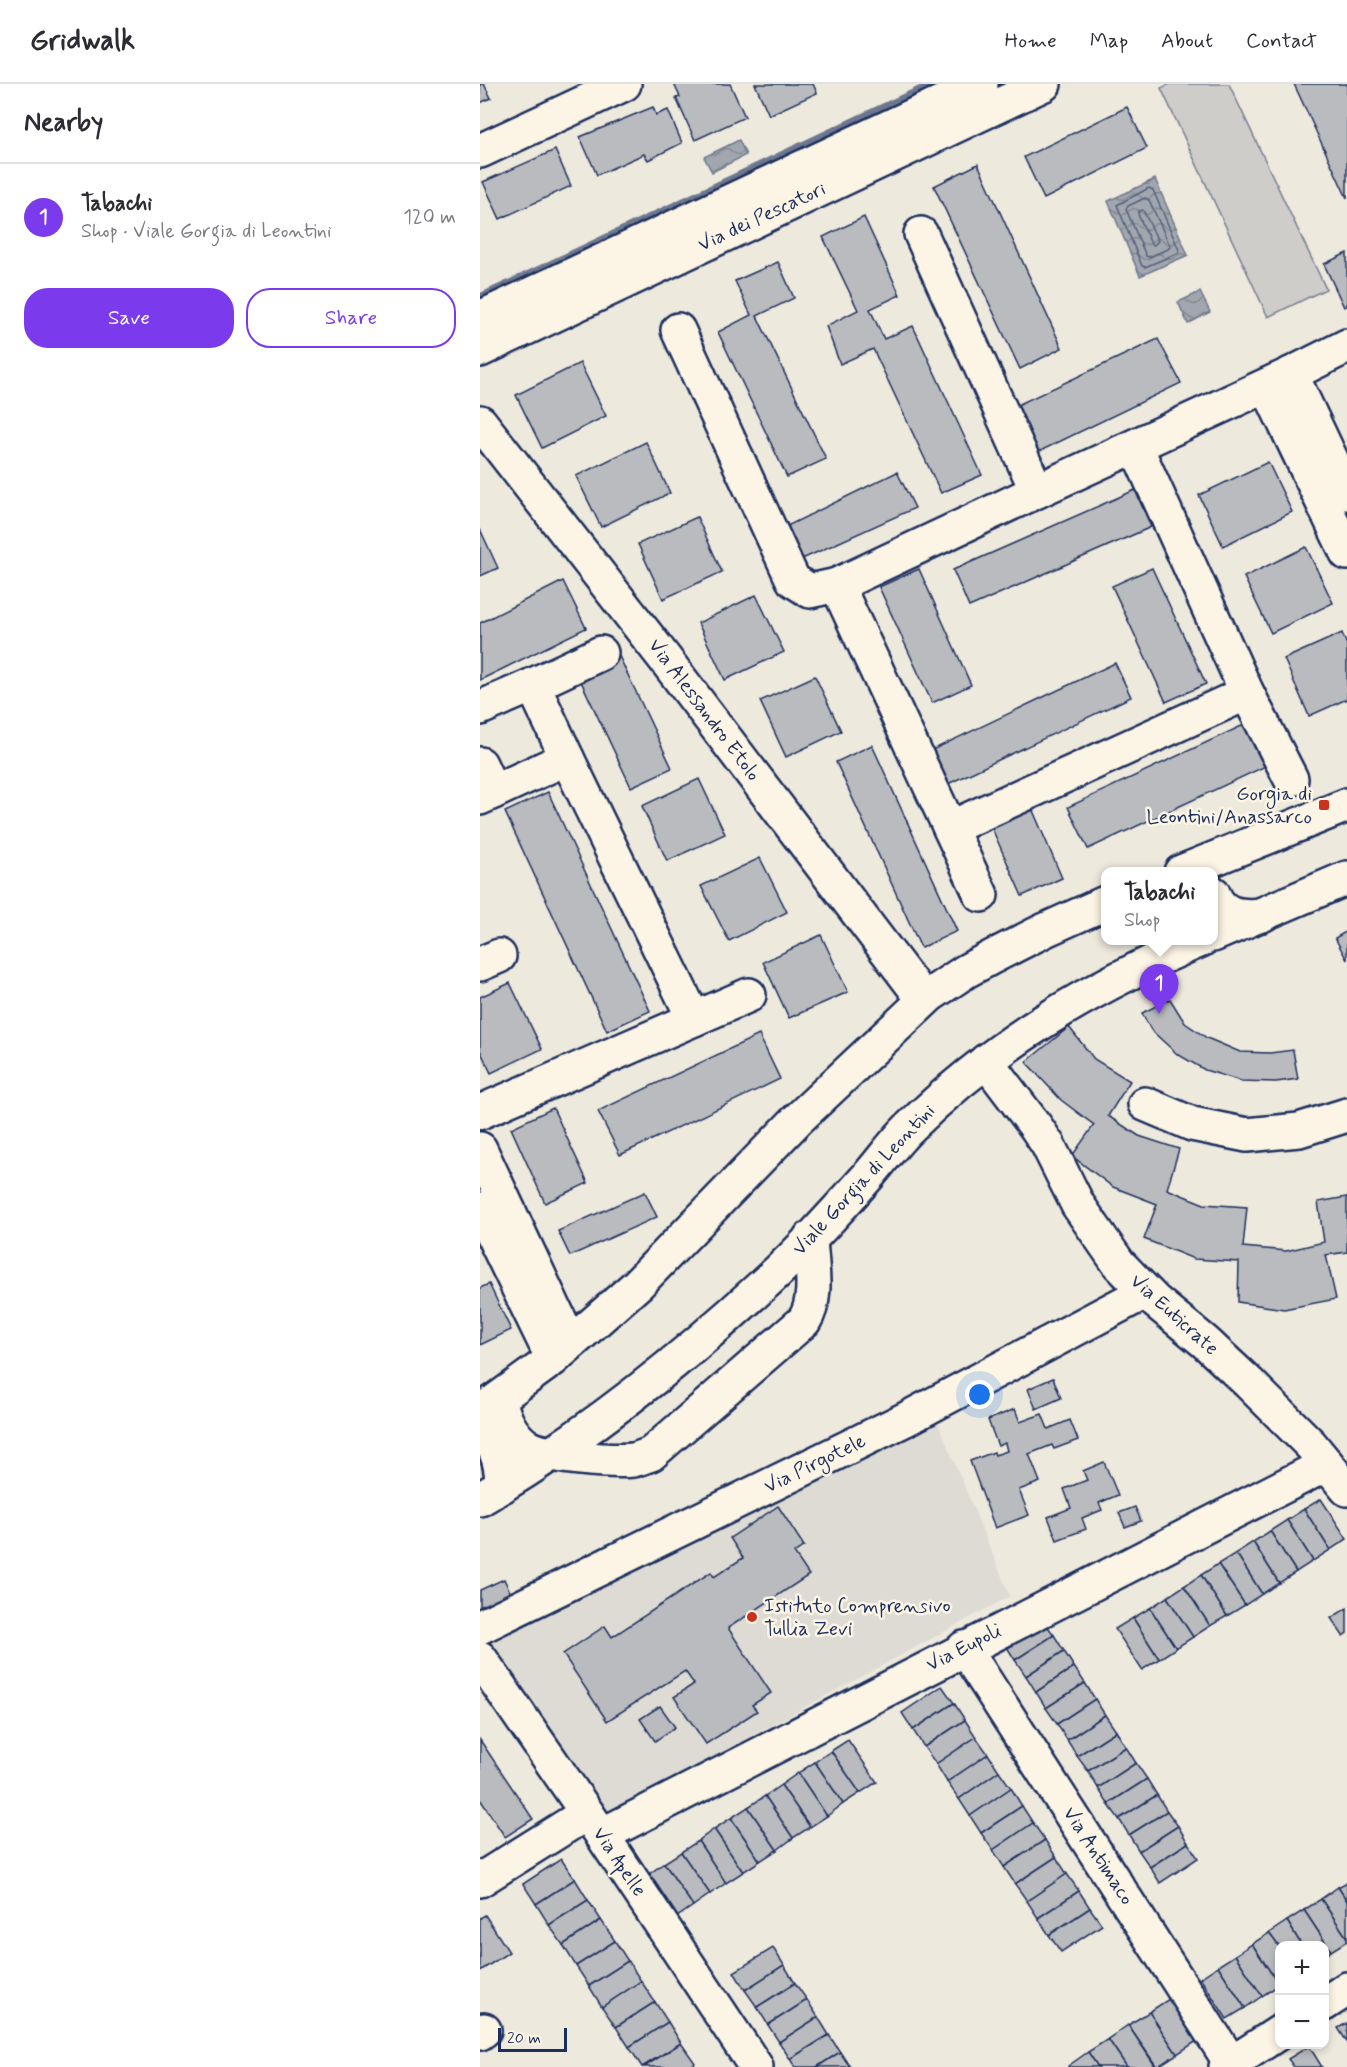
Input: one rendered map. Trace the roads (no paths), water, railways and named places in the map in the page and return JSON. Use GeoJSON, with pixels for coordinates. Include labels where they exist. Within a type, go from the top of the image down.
{"type":"FeatureCollection","features":[{"type":"Feature","properties":{"kind":"street"},"geometry":{"type":"LineString","coordinates":[[480,151],[624,84]]}},
{"type":"Feature","properties":{"kind":"street","name":"Via dei Pescatori"},"geometry":{"type":"LineString","coordinates":[[480,318],[981,84]]}},
{"type":"Feature","properties":{"kind":"street","name":"Via dei Pescatori"},"geometry":{"type":"LineString","coordinates":[[480,350],[1044,84]]}},
{"type":"Feature","properties":{"kind":"street"},"geometry":{"type":"LineString","coordinates":[[921,234],[1037,491]]}},
{"type":"Feature","properties":{"kind":"street"},"geometry":{"type":"LineString","coordinates":[[678,330],[793,580],[810,591],[837,585],[1279,380],[1347,346]]}},
{"type":"Feature","properties":{"kind":"street"},"geometry":{"type":"LineString","coordinates":[[1279,380],[1318,463],[1347,553]]}},
{"type":"Feature","properties":{"kind":"street","name":"Via Alessandro Etolo"},"geometry":{"type":"LineString","coordinates":[[480,423],[665,659],[924,1000]]}},
{"type":"Feature","properties":{"kind":"street"},"geometry":{"type":"LineString","coordinates":[[1136,447],[1247,693],[1291,779]]}},
{"type":"Feature","properties":{"kind":"street"},"geometry":{"type":"LineString","coordinates":[[1318,463],[1347,493]]}},
{"type":"Feature","properties":{"kind":"street"},"geometry":{"type":"LineString","coordinates":[[837,585],[981,895]]}},
{"type":"Feature","properties":{"kind":"street"},"geometry":{"type":"LineString","coordinates":[[480,708],[601,653]]}},
{"type":"Feature","properties":{"kind":"street"},"geometry":{"type":"LineString","coordinates":[[533,685],[694,1019]]}},
{"type":"Feature","properties":{"kind":"street"},"geometry":{"type":"LineString","coordinates":[[950,828],[1247,693]]}},
{"type":"Feature","properties":{"kind":"street"},"geometry":{"type":"LineString","coordinates":[[484,784],[567,758]]}},
{"type":"Feature","properties":{"kind":"street"},"geometry":{"type":"LineString","coordinates":[[1193,867],[1347,805]]}},
{"type":"Feature","properties":{"kind":"street"},"geometry":{"type":"LineString","coordinates":[[1218,867],[1221,861],[1238,848]]}},
{"type":"Feature","properties":{"kind":"street","name":"Viale Gorgia di Leontini"},"geometry":{"type":"LineString","coordinates":[[1218,933],[1347,878]]}},
{"type":"Feature","properties":{"kind":"street"},"geometry":{"type":"LineString","coordinates":[[1218,903],[1229,913],[1240,916],[1263,915]]}},
{"type":"Feature","properties":{"kind":"street"},"geometry":{"type":"LineString","coordinates":[[810,1238],[813,1299],[804,1321],[657,1450],[631,1460],[550,1454],[530,1448],[520,1439],[504,1417],[490,1405],[562,1350],[650,1274],[797,1120],[924,1000],[955,978],[994,956],[1101,905]]}},
{"type":"Feature","properties":{"kind":"street","name":"Viale Gorgia di Leontini"},"geometry":{"type":"LineString","coordinates":[[491,1492],[550,1454],[639,1391],[764,1285],[849,1197],[906,1131],[944,1095],[986,1061],[1026,1032],[1099,987],[1188,945]]}},
{"type":"Feature","properties":{"kind":"street"},"geometry":{"type":"LineString","coordinates":[[480,1112],[749,995]]}},
{"type":"Feature","properties":{"kind":"street","name":"Via Euticrate"},"geometry":{"type":"LineString","coordinates":[[986,1061],[1042,1136],[1074,1199],[1119,1264],[1145,1292],[1239,1372],[1327,1464],[1347,1489]]}},
{"type":"Feature","properties":{"kind":"street"},"geometry":{"type":"LineString","coordinates":[[1145,1104],[1192,1124],[1246,1135],[1299,1130],[1347,1115]]}},
{"type":"Feature","properties":{"kind":"street"},"geometry":{"type":"LineString","coordinates":[[480,1149],[498,1242]]}},
{"type":"Feature","properties":{"kind":"street"},"geometry":{"type":"LineString","coordinates":[[480,1209],[562,1350]]}},
{"type":"Feature","properties":{"kind":"street","name":"Via Pirgotele"},"geometry":{"type":"LineString","coordinates":[[480,1627],[906,1419],[1145,1292]]}},
{"type":"Feature","properties":{"kind":"street"},"geometry":{"type":"LineString","coordinates":[[480,1430],[498,1454],[501,1468],[491,1492]]}},
{"type":"Feature","properties":{"kind":"street","name":"Via Eupoli"},"geometry":{"type":"LineString","coordinates":[[480,1880],[964,1648],[1327,1464]]}},
{"type":"Feature","properties":{"kind":"street","name":"Via Antimaco"},"geometry":{"type":"LineString","coordinates":[[964,1648],[1228,2065]]}},
{"type":"Feature","properties":{"kind":"street","name":"Via Apelle"},"geometry":{"type":"LineString","coordinates":[[480,1658],[756,2067]]}},
{"type":"Feature","properties":{"kind":"street"},"geometry":{"type":"LineString","coordinates":[[1329,2001],[1347,1989]]}},
{"type":"Feature","properties":{"kind":"street"},"geometry":{"type":"LineString","coordinates":[[1228,2065],[1275,2035]]}},
{"type":"Feature","properties":{"kind":"water"},"geometry":{"type":"Polygon","coordinates":[[[739,140],[746,155],[712,172],[704,157],[739,140]]]}},
{"type":"Feature","properties":{"kind":"water"},"geometry":{"type":"Polygon","coordinates":[[[1155,179],[1188,255],[1140,276],[1108,201],[1155,179]]]}},
{"type":"Feature","properties":{"kind":"water"},"geometry":{"type":"Polygon","coordinates":[[[1200,292],[1210,312],[1188,324],[1178,302],[1200,292]]]}},
{"type":"Feature","properties":{"kind":"waterway"},"geometry":{"type":"LineString","coordinates":[[480,297],[932,84]]}},
{"type":"Feature","properties":{"kind":"place","name":"Gorgia di Leontini/Anassarco"},"geometry":{"type":"Point","coordinates":[1324,805]}},
{"type":"Feature","properties":{"kind":"place","name":"Tabachi"},"geometry":{"type":"Point","coordinates":[1159,1014]}},
{"type":"Feature","properties":{"kind":"place","name":"Istituto Comprensivo Tullia Zevi"},"geometry":{"type":"Point","coordinates":[752,1617]}}]}
